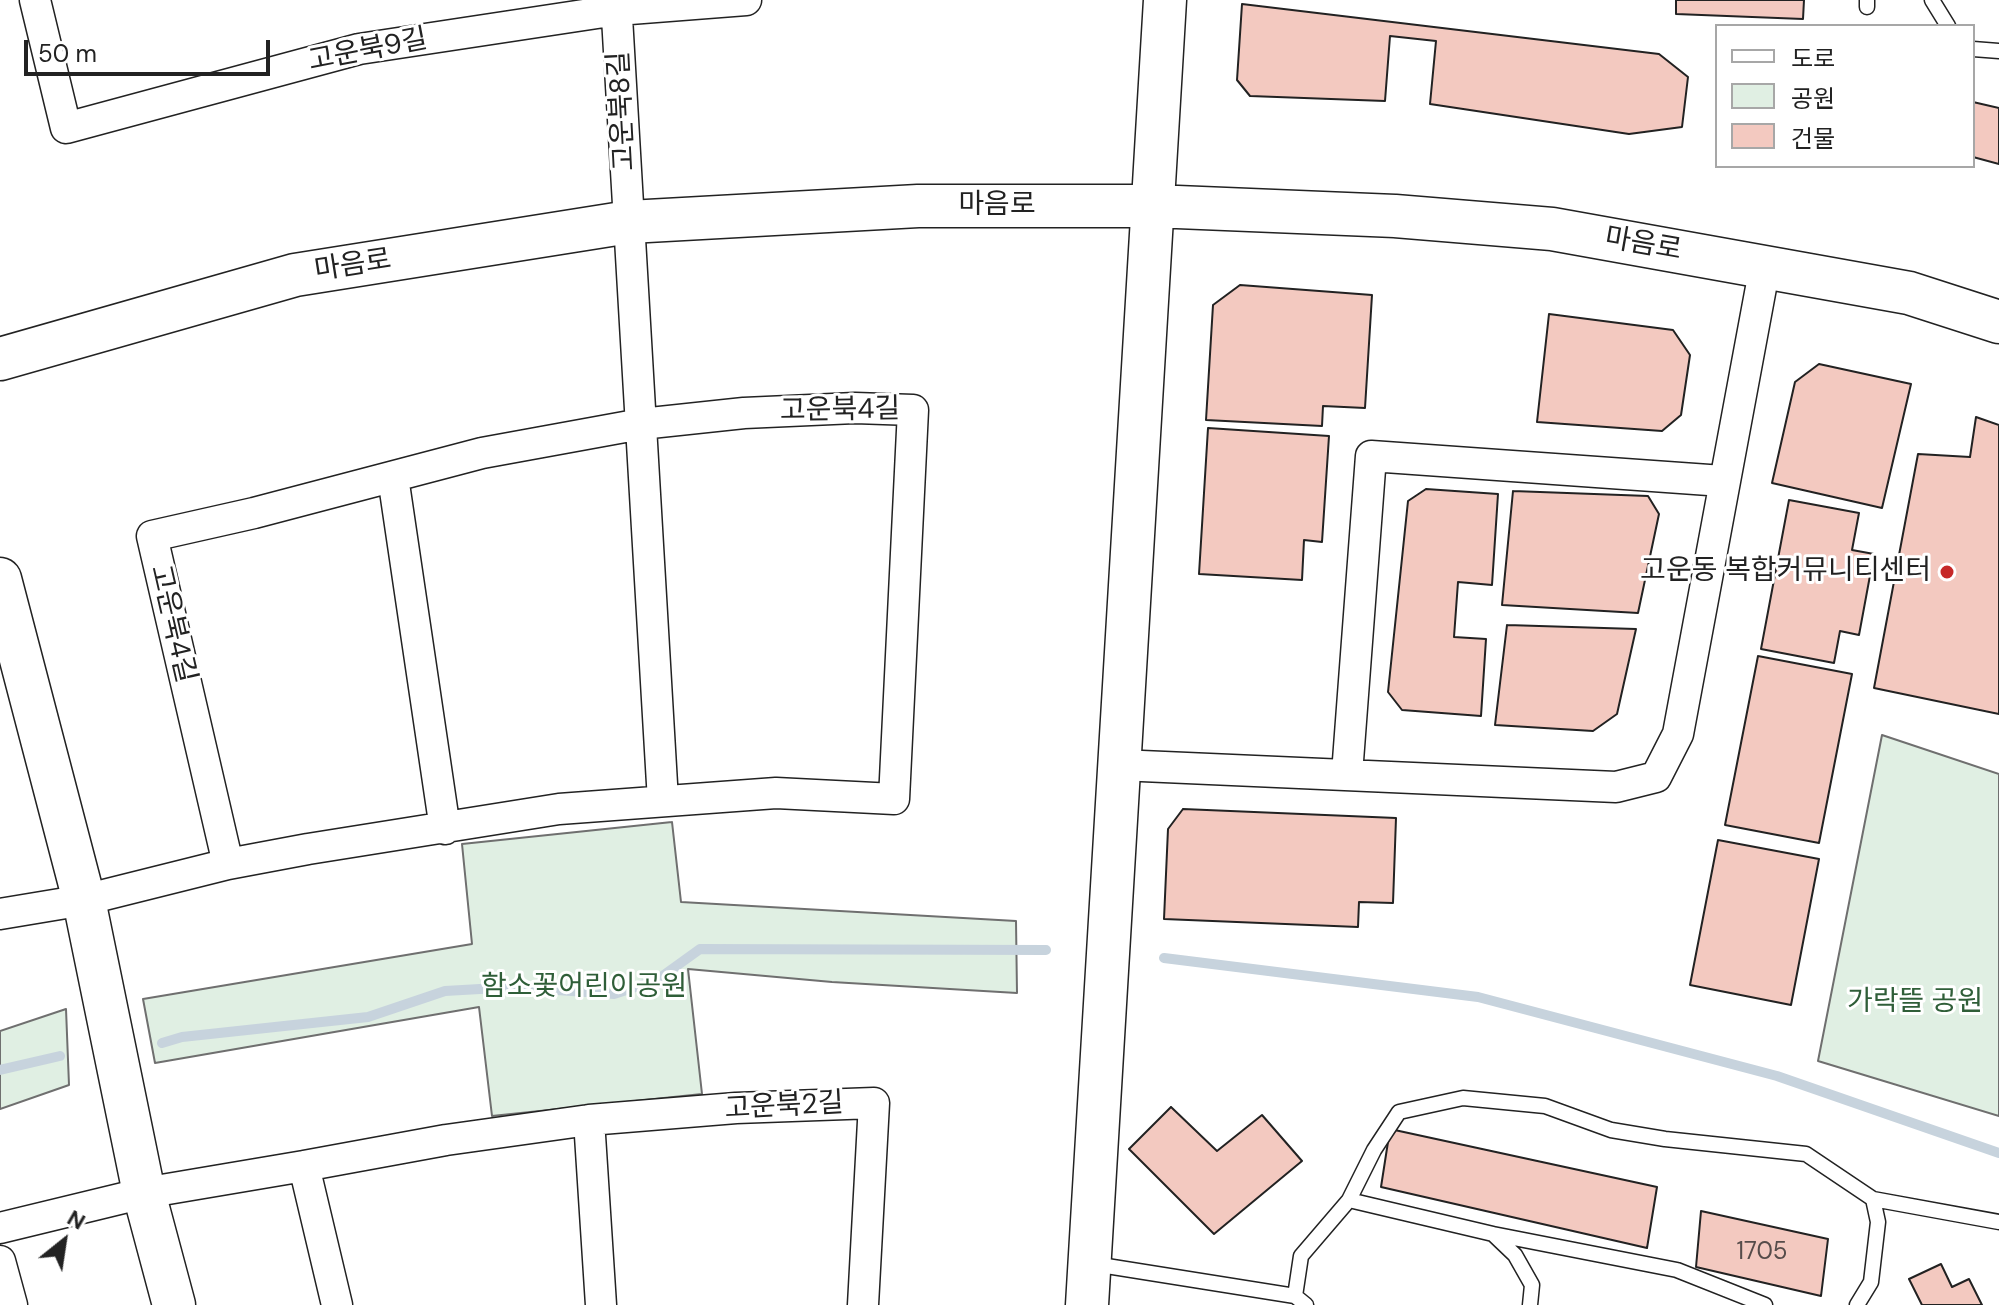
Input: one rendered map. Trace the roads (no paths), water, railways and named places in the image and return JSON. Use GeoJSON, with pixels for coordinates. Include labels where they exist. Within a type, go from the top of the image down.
{"type":"FeatureCollection","features":[{"type":"Feature","properties":{"kind":"street","name":"고운북9길"},"geometry":{"type":"LineString","coordinates":[[35,0],[66,128],[359,49],[617,5]]}},
{"type":"Feature","properties":{"kind":"street"},"geometry":{"type":"LineString","coordinates":[[617,5],[746,0]]}},
{"type":"Feature","properties":{"kind":"street"},"geometry":{"type":"LineString","coordinates":[[1087,1305],[1165,0]]}},
{"type":"Feature","properties":{"kind":"street","name":"고운북8길"},"geometry":{"type":"LineString","coordinates":[[617,5],[663,801]]}},
{"type":"Feature","properties":{"kind":"street","name":"마음로"},"geometry":{"type":"LineString","coordinates":[[0,359],[295,275],[629,222],[918,206],[1153,206],[1395,216],[1552,229],[1909,293],[1999,322]]}},
{"type":"Feature","properties":{"kind":"street"},"geometry":{"type":"LineString","coordinates":[[1119,765],[1616,787],[1656,777],[1678,734],[1765,266]]}},
{"type":"Feature","properties":{"kind":"street","name":"고운북4길"},"geometry":{"type":"LineString","coordinates":[[0,914],[84,900],[228,864],[559,809],[776,793],[894,799],[913,410],[855,408],[744,413],[641,424],[482,453],[152,536],[228,864]]}},
{"type":"Feature","properties":{"kind":"street"},"geometry":{"type":"LineString","coordinates":[[1347,774],[1371,456],[1723,481]]}},
{"type":"Feature","properties":{"kind":"street"},"geometry":{"type":"LineString","coordinates":[[393,477],[445,829]]}},
{"type":"Feature","properties":{"kind":"street"},"geometry":{"type":"LineString","coordinates":[[0,579],[84,900],[144,1193],[174,1305]]}},
{"type":"Feature","properties":{"kind":"street","name":"고운북2길"},"geometry":{"type":"LineString","coordinates":[[0,1228],[144,1193],[446,1140],[589,1120],[736,1108],[874,1103],[863,1305]]}},
{"type":"Feature","properties":{"kind":"street"},"geometry":{"type":"LineString","coordinates":[[589,1120],[601,1305]]}},
{"type":"Feature","properties":{"kind":"street"},"geometry":{"type":"LineString","coordinates":[[304,1166],[337,1305]]}},
{"type":"Feature","properties":{"kind":"street"},"geometry":{"type":"LineString","coordinates":[[0,1261],[12,1305]]}},
{"type":"Feature","properties":{"kind":"lane"},"geometry":{"type":"LineString","coordinates":[[1932,0],[1947,24]]}},
{"type":"Feature","properties":{"kind":"lane"},"geometry":{"type":"LineString","coordinates":[[1975,49],[1999,51]]}},
{"type":"Feature","properties":{"kind":"lane"},"geometry":{"type":"LineString","coordinates":[[1090,1263],[1300,1300],[1301,1256],[1349,1200],[1374,1150],[1399,1112],[1463,1098],[1545,1106],[1611,1130],[1651,1137],[1806,1154],[1873,1199],[1999,1222]]}},
{"type":"Feature","properties":{"kind":"lane"},"geometry":{"type":"LineString","coordinates":[[1857,1305],[1871,1282],[1878,1222],[1873,1199]]}},
{"type":"Feature","properties":{"kind":"lane"},"geometry":{"type":"LineString","coordinates":[[1349,1200],[1493,1234],[1677,1270],[1765,1305]]}},
{"type":"Feature","properties":{"kind":"lane"},"geometry":{"type":"LineString","coordinates":[[1493,1234],[1515,1255],[1532,1285],[1530,1305]]}},
{"type":"Feature","properties":{"kind":"waterway"},"geometry":{"type":"LineString","coordinates":[[162,1043],[182,1037],[368,1017],[445,991],[515,987],[614,994],[657,980],[700,949],[1046,950]]}},
{"type":"Feature","properties":{"kind":"waterway"},"geometry":{"type":"LineString","coordinates":[[1164,958],[1478,997],[1777,1076],[1999,1153]]}},
{"type":"Feature","properties":{"kind":"waterway"},"geometry":{"type":"LineString","coordinates":[[0,1070],[60,1056]]}},
{"type":"Feature","properties":{"kind":"place","name":"고운동 복합커뮤니티센터"},"geometry":{"type":"Point","coordinates":[1947,572]}},
{"type":"Feature","properties":{"kind":"park label","name":"함소꽃어린이공원"},"geometry":{"type":"Point","coordinates":[584,988]}},
{"type":"Feature","properties":{"kind":"park label","name":"가락뜰 공원"},"geometry":{"type":"Point","coordinates":[1915,1003]}}]}
